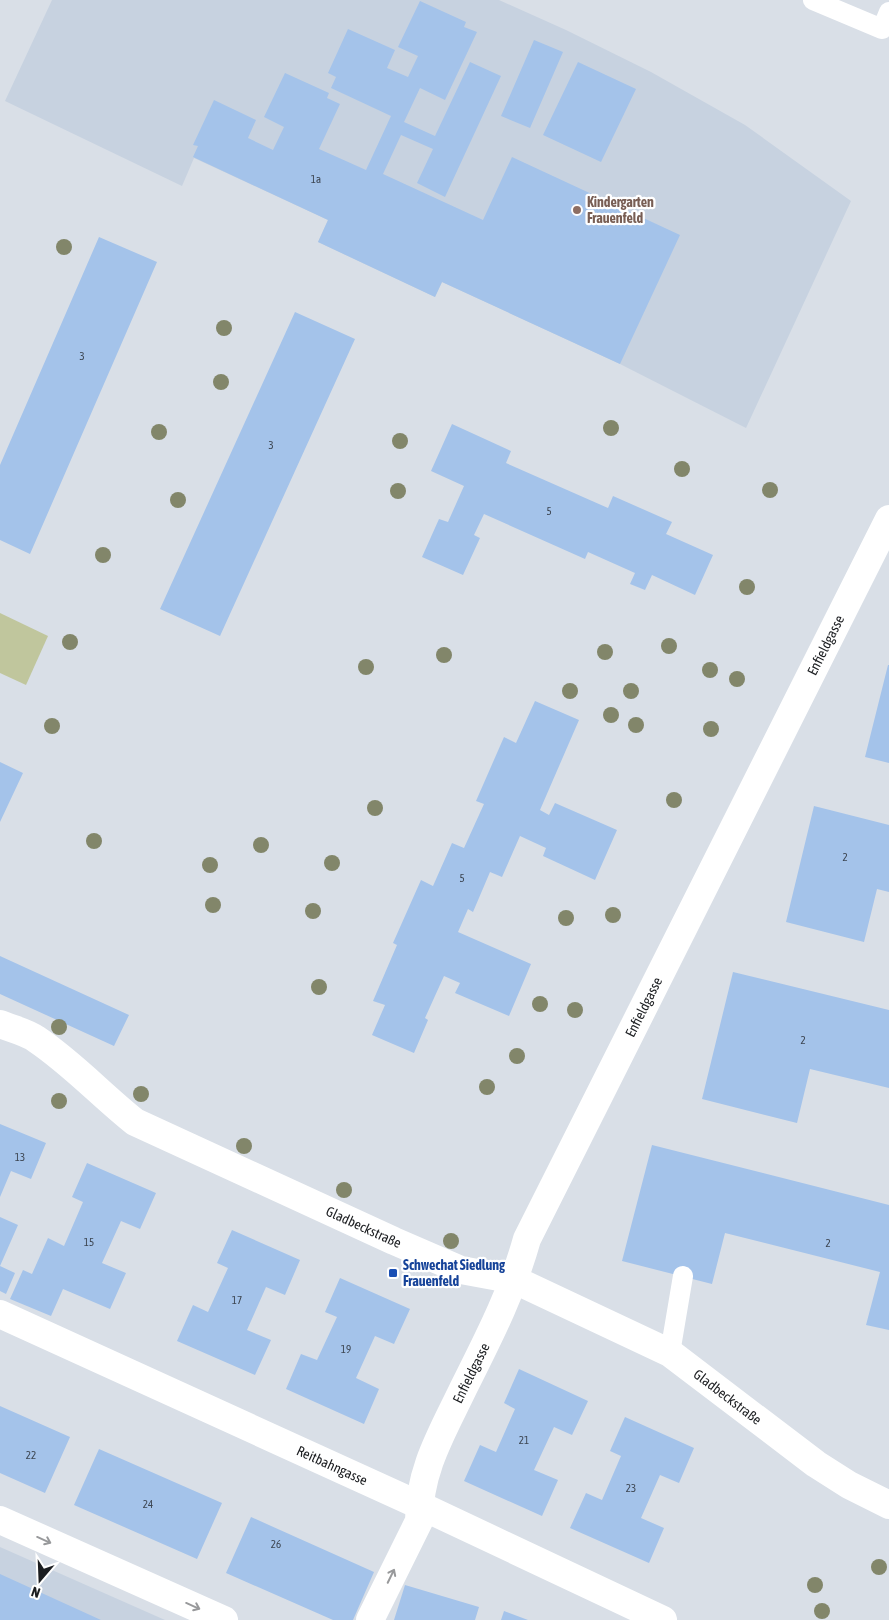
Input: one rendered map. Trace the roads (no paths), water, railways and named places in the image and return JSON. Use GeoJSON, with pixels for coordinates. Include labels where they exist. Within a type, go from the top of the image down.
{"type":"FeatureCollection","features":[{"type":"Feature","properties":{"kind":"street","name":"Enfieldgasse"},"geometry":{"type":"LineString","coordinates":[[370,1620],[419,1521],[419,1505],[426,1466],[515,1280],[527,1239],[889,519]]}},
{"type":"Feature","properties":{"kind":"street","name":"Gladbeckstraße"},"geometry":{"type":"LineString","coordinates":[[0,1024],[35,1038],[78,1071],[106,1099],[135,1122],[461,1270],[515,1280],[670,1353],[816,1464],[849,1485],[889,1505]]}},
{"type":"Feature","properties":{"kind":"street","name":"Reitbahngasse"},"geometry":{"type":"LineString","coordinates":[[0,1314],[419,1505],[663,1620]]}},
{"type":"Feature","properties":{"kind":"street"},"geometry":{"type":"LineString","coordinates":[[0,1520],[224,1620]]}},
{"type":"Feature","properties":{"kind":"lane"},"geometry":{"type":"LineString","coordinates":[[813,0],[882,30],[889,12]]}},
{"type":"Feature","properties":{"kind":"lane"},"geometry":{"type":"LineString","coordinates":[[670,1353],[683,1276]]}},
{"type":"Feature","properties":{"kind":"place","name":"Kindergarten Frauenfeld"},"geometry":{"type":"Point","coordinates":[577,210]}},
{"type":"Feature","properties":{"kind":"place","name":"Schwechat Siedlung Frauenfeld"},"geometry":{"type":"Point","coordinates":[393,1273]}}]}
